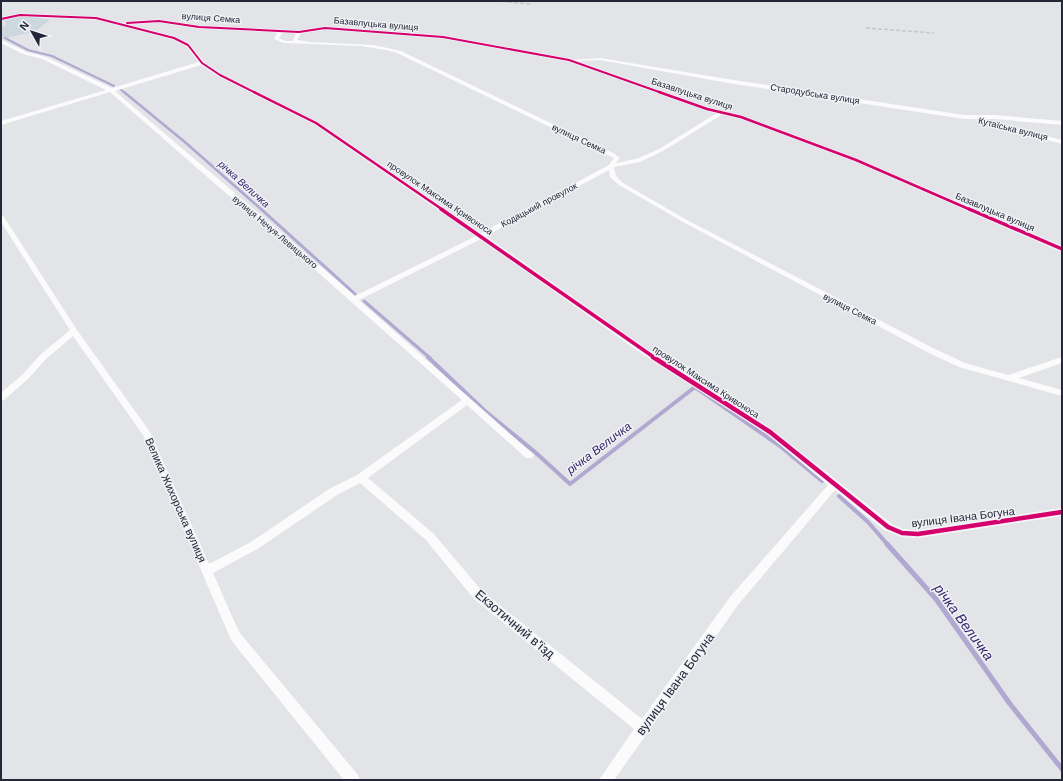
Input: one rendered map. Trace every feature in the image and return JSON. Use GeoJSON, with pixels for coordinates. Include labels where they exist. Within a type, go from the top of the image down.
{"type":"FeatureCollection","features":[{"type":"Feature","properties":{"kind":"street","name":"провулок Максима Кривоноса"},"geometry":{"type":"LineString","coordinates":[[1,19],[20,15],[96,18],[174,38],[188,45],[202,63],[220,74],[316,123],[481,236],[638,347],[770,432],[835,484]]}},
{"type":"Feature","properties":{"kind":"street","name":"вулиця Семка"},"geometry":{"type":"LineString","coordinates":[[123,24],[141,21],[159,21],[199,27],[299,32]]}},
{"type":"Feature","properties":{"kind":"street","name":"Базавлуцька вулиця"},"geometry":{"type":"LineString","coordinates":[[299,32],[330,28],[396,36],[443,38],[569,60],[707,108],[741,118],[856,160],[1062,249]]}},
{"type":"Feature","properties":{"kind":"street","name":"вулиця Семка"},"geometry":{"type":"LineString","coordinates":[[280,31],[280,34],[276,39],[284,42],[296,42],[312,45],[388,45],[399,52],[611,154],[617,158],[611,166],[613,177],[621,184],[685,221],[808,287],[962,365],[1062,394]]}},
{"type":"Feature","properties":{"kind":"street"},"geometry":{"type":"LineString","coordinates":[[296,42],[295,40],[299,32]]}},
{"type":"Feature","properties":{"kind":"street","name":"вулиця Нечуя-Левицького"},"geometry":{"type":"LineString","coordinates":[[1,41],[25,53],[44,58],[111,90],[215,181],[281,234],[529,455]]}},
{"type":"Feature","properties":{"kind":"street","name":"Стародубська вулиця"},"geometry":{"type":"LineString","coordinates":[[569,60],[600,59],[734,82],[820,94],[964,118],[995,117],[1062,123]]}},
{"type":"Feature","properties":{"kind":"street"},"geometry":{"type":"LineString","coordinates":[[1,122],[202,63]]}},
{"type":"Feature","properties":{"kind":"street","name":"Кодацький провулок"},"geometry":{"type":"LineString","coordinates":[[354,300],[481,236],[611,166],[638,161],[661,150],[723,112]]}},
{"type":"Feature","properties":{"kind":"street","name":"Кутаїська вулиця"},"geometry":{"type":"LineString","coordinates":[[964,118],[1002,125],[1062,142]]}},
{"type":"Feature","properties":{"kind":"street","name":"Велика Жихорська вулиця"},"geometry":{"type":"LineString","coordinates":[[1,217],[74,331],[147,434],[235,636],[353,780]]}},
{"type":"Feature","properties":{"kind":"street"},"geometry":{"type":"LineString","coordinates":[[1,398],[74,331]]}},
{"type":"Feature","properties":{"kind":"street"},"geometry":{"type":"LineString","coordinates":[[1008,378],[1062,360]]}},
{"type":"Feature","properties":{"kind":"street"},"geometry":{"type":"LineString","coordinates":[[207,572],[255,545],[333,492],[361,478],[467,401]]}},
{"type":"Feature","properties":{"kind":"street","name":"Екзотичний в'їзд"},"geometry":{"type":"LineString","coordinates":[[361,478],[430,537],[478,595],[643,728]]}},
{"type":"Feature","properties":{"kind":"street","name":"вулиця Івана Богуна"},"geometry":{"type":"LineString","coordinates":[[606,780],[734,601],[835,484],[888,527],[902,533],[918,534],[1062,512]]}},
{"type":"Feature","properties":{"kind":"shaded area"},"geometry":{"type":"Polygon","coordinates":[[[15,17],[36,17],[50,20],[34,32],[1,39],[1,28],[7,24],[3,20],[15,17]]]}},
{"type":"Feature","properties":{"kind":"waterway","name":"річка Величка"},"geometry":{"type":"LineString","coordinates":[[5,38],[28,50],[52,56],[114,86]]}},
{"type":"Feature","properties":{"kind":"waterway","name":"річка Величка"},"geometry":{"type":"LineString","coordinates":[[120,89],[125,93]]}},
{"type":"Feature","properties":{"kind":"waterway","name":"річка Величка"},"geometry":{"type":"LineString","coordinates":[[124,92],[186,143],[262,210]]}},
{"type":"Feature","properties":{"kind":"waterway","name":"річка Величка"},"geometry":{"type":"LineString","coordinates":[[261,209],[355,294]]}},
{"type":"Feature","properties":{"kind":"waterway","name":"річка Величка"},"geometry":{"type":"LineString","coordinates":[[364,301],[430,358]]}},
{"type":"Feature","properties":{"kind":"waterway","name":"річка Величка"},"geometry":{"type":"LineString","coordinates":[[428,357],[485,411],[535,452],[570,484],[695,387],[780,446],[822,481]]}},
{"type":"Feature","properties":{"kind":"waterway","name":"річка Величка"},"geometry":{"type":"LineString","coordinates":[[839,496],[868,522],[888,545]]}},
{"type":"Feature","properties":{"kind":"waterway","name":"річка Величка"},"geometry":{"type":"LineString","coordinates":[[887,544],[936,599],[1010,704],[1062,769]]}},
{"type":"Feature","properties":{"kind":"railway"},"geometry":{"type":"LineString","coordinates":[[496,1],[531,4]]}},
{"type":"Feature","properties":{"kind":"railway"},"geometry":{"type":"LineString","coordinates":[[866,28],[934,33]]}},
{"type":"Feature","properties":{"kind":"cycle path"},"geometry":{"type":"LineString","coordinates":[[1,19],[20,15],[96,18],[174,38],[188,45],[202,63],[220,75],[316,123],[481,236],[638,347],[770,432],[888,527],[902,533],[918,534],[1062,512]]}},
{"type":"Feature","properties":{"kind":"cycle path"},"geometry":{"type":"LineString","coordinates":[[127,23],[159,21],[199,27],[299,32],[325,28],[443,37],[569,60],[707,109],[741,117],[856,160],[1062,249]]}}]}
